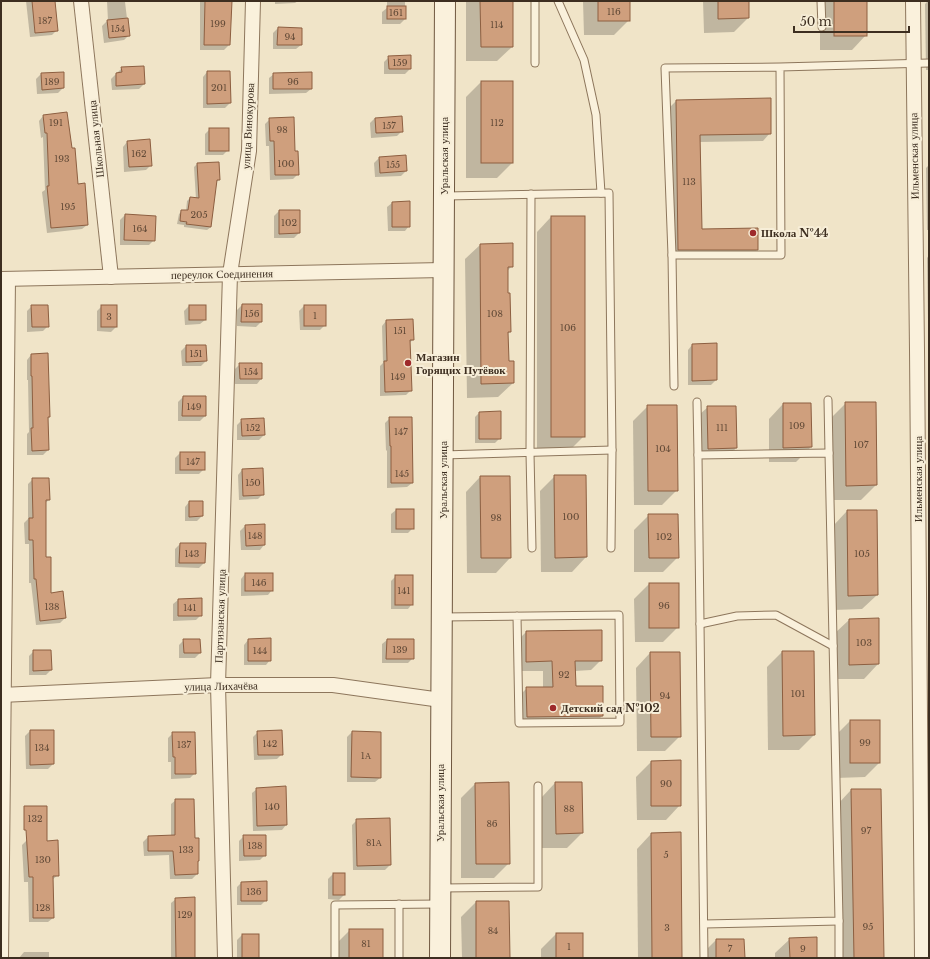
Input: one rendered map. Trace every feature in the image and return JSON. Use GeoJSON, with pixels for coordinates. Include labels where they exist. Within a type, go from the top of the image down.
{"type":"FeatureCollection","features":[{"type":"Feature","properties":{"kind":"street","name":"Школьная улица"},"geometry":{"type":"LineString","coordinates":[[81,1],[111,277]]}},
{"type":"Feature","properties":{"kind":"street","name":"улица Винокурова"},"geometry":{"type":"LineString","coordinates":[[230,274],[249,151],[253,1]]}},
{"type":"Feature","properties":{"kind":"street","name":"Уральская улица"},"geometry":{"type":"LineString","coordinates":[[440,958],[445,1]]}},
{"type":"Feature","properties":{"kind":"street","name":"Ильменская улица"},"geometry":{"type":"LineString","coordinates":[[913,1],[913,64],[923,350],[922,958]]}},
{"type":"Feature","properties":{"kind":"street","name":"переулок Соединения"},"geometry":{"type":"LineString","coordinates":[[4,279],[444,270]]}},
{"type":"Feature","properties":{"kind":"street","name":"Партизанская улица"},"geometry":{"type":"LineString","coordinates":[[225,958],[218,685],[230,274]]}},
{"type":"Feature","properties":{"kind":"street"},"geometry":{"type":"LineString","coordinates":[[1,958],[4,279]]}},
{"type":"Feature","properties":{"kind":"street","name":"улица Лихачёва"},"geometry":{"type":"LineString","coordinates":[[2,695],[218,685],[333,685],[441,700]]}},
{"type":"Feature","properties":{"kind":"lane"},"geometry":{"type":"LineString","coordinates":[[535,1],[535,63]]}},
{"type":"Feature","properties":{"kind":"lane"},"geometry":{"type":"LineString","coordinates":[[558,1],[584,60],[596,115],[601,193]]}},
{"type":"Feature","properties":{"kind":"lane"},"geometry":{"type":"LineString","coordinates":[[821,1],[822,27]]}},
{"type":"Feature","properties":{"kind":"lane"},"geometry":{"type":"LineString","coordinates":[[674,386],[672,255],[666,68],[929,63]]}},
{"type":"Feature","properties":{"kind":"lane"},"geometry":{"type":"LineString","coordinates":[[672,255],[781,254],[780,67]]}},
{"type":"Feature","properties":{"kind":"lane"},"geometry":{"type":"LineString","coordinates":[[444,196],[609,193],[612,450],[611,548]]}},
{"type":"Feature","properties":{"kind":"lane"},"geometry":{"type":"LineString","coordinates":[[531,194],[530,453],[532,548]]}},
{"type":"Feature","properties":{"kind":"lane"},"geometry":{"type":"LineString","coordinates":[[828,400],[839,958]]}},
{"type":"Feature","properties":{"kind":"lane"},"geometry":{"type":"LineString","coordinates":[[697,402],[704,958]]}},
{"type":"Feature","properties":{"kind":"lane"},"geometry":{"type":"LineString","coordinates":[[443,455],[612,450]]}},
{"type":"Feature","properties":{"kind":"lane"},"geometry":{"type":"LineString","coordinates":[[698,455],[829,452]]}},
{"type":"Feature","properties":{"kind":"lane"},"geometry":{"type":"LineString","coordinates":[[442,617],[517,616],[619,615],[620,722],[519,723],[517,616]]}},
{"type":"Feature","properties":{"kind":"lane"},"geometry":{"type":"LineString","coordinates":[[700,624],[737,616],[776,615],[833,646]]}},
{"type":"Feature","properties":{"kind":"lane"},"geometry":{"type":"LineString","coordinates":[[335,958],[335,905],[399,904],[440,896],[538,887],[538,786]]}},
{"type":"Feature","properties":{"kind":"lane"},"geometry":{"type":"LineString","coordinates":[[399,904],[399,958]]}},
{"type":"Feature","properties":{"kind":"lane"},"geometry":{"type":"LineString","coordinates":[[704,924],[838,922]]}},
{"type":"Feature","properties":{"kind":"building"},"geometry":{"type":"Polygon","coordinates":[[[32,1],[55,1],[58,31],[35,33],[32,1]]]}},
{"type":"Feature","properties":{"kind":"building"},"geometry":{"type":"Polygon","coordinates":[[[205,1],[232,1],[230,45],[204,45],[205,1]]]}},
{"type":"Feature","properties":{"kind":"building"},"geometry":{"type":"Polygon","coordinates":[[[480,1],[513,1],[513,47],[481,47],[480,1]]]}},
{"type":"Feature","properties":{"kind":"building"},"geometry":{"type":"Polygon","coordinates":[[[598,1],[630,1],[630,21],[598,21],[598,1]]]}},
{"type":"Feature","properties":{"kind":"building"},"geometry":{"type":"Polygon","coordinates":[[[718,1],[749,1],[749,18],[718,19],[718,1]]]}},
{"type":"Feature","properties":{"kind":"building"},"geometry":{"type":"Polygon","coordinates":[[[834,1],[867,1],[867,36],[834,36],[834,1]]]}},
{"type":"Feature","properties":{"kind":"building"},"geometry":{"type":"Polygon","coordinates":[[[387,6],[406,6],[406,19],[387,19],[387,6]]]}},
{"type":"Feature","properties":{"kind":"building"},"geometry":{"type":"Polygon","coordinates":[[[128,18],[130,36],[109,38],[107,20],[128,18]]]}},
{"type":"Feature","properties":{"kind":"building"},"geometry":{"type":"Polygon","coordinates":[[[278,27],[302,28],[302,45],[277,45],[278,27]]]}},
{"type":"Feature","properties":{"kind":"building"},"geometry":{"type":"Polygon","coordinates":[[[411,55],[411,69],[389,69],[388,56],[411,55]]]}},
{"type":"Feature","properties":{"kind":"building"},"geometry":{"type":"Polygon","coordinates":[[[144,66],[145,84],[116,86],[116,73],[122,72],[121,67],[144,66]]]}},
{"type":"Feature","properties":{"kind":"building"},"geometry":{"type":"Polygon","coordinates":[[[207,71],[230,71],[231,103],[207,104],[207,71]]]}},
{"type":"Feature","properties":{"kind":"building"},"geometry":{"type":"Polygon","coordinates":[[[64,72],[64,88],[42,90],[41,73],[64,72]]]}},
{"type":"Feature","properties":{"kind":"building"},"geometry":{"type":"Polygon","coordinates":[[[312,72],[312,89],[273,89],[273,73],[312,72]]]}},
{"type":"Feature","properties":{"kind":"building"},"geometry":{"type":"Polygon","coordinates":[[[481,81],[513,81],[513,163],[481,163],[481,81]]]}},
{"type":"Feature","properties":{"kind":"building"},"geometry":{"type":"Polygon","coordinates":[[[771,98],[771,134],[700,135],[702,229],[758,228],[758,250],[678,250],[676,100],[771,98]]]}},
{"type":"Feature","properties":{"kind":"building"},"geometry":{"type":"Polygon","coordinates":[[[67,112],[72,148],[75,148],[78,184],[85,183],[88,225],[51,228],[47,186],[49,186],[47,133],[45,133],[43,115],[67,112]]]}},
{"type":"Feature","properties":{"kind":"building"},"geometry":{"type":"Polygon","coordinates":[[[402,116],[403,132],[376,133],[375,118],[402,116]]]}},
{"type":"Feature","properties":{"kind":"building"},"geometry":{"type":"Polygon","coordinates":[[[294,117],[295,151],[298,151],[299,175],[275,175],[274,141],[270,141],[269,118],[294,117]]]}},
{"type":"Feature","properties":{"kind":"building"},"geometry":{"type":"Polygon","coordinates":[[[209,128],[229,128],[229,151],[209,151],[209,128]]]}},
{"type":"Feature","properties":{"kind":"building"},"geometry":{"type":"Polygon","coordinates":[[[150,139],[152,166],[129,167],[127,141],[150,139]]]}},
{"type":"Feature","properties":{"kind":"building"},"geometry":{"type":"Polygon","coordinates":[[[406,155],[407,171],[380,173],[379,157],[406,155]]]}},
{"type":"Feature","properties":{"kind":"building"},"geometry":{"type":"Polygon","coordinates":[[[219,162],[220,180],[217,180],[211,227],[186,224],[187,222],[180,221],[181,210],[188,210],[190,197],[199,198],[197,163],[219,162]]]}},
{"type":"Feature","properties":{"kind":"building"},"geometry":{"type":"Polygon","coordinates":[[[410,201],[410,227],[392,227],[392,202],[410,201]]]}},
{"type":"Feature","properties":{"kind":"building"},"geometry":{"type":"Polygon","coordinates":[[[279,210],[300,210],[300,233],[279,234],[279,210]]]}},
{"type":"Feature","properties":{"kind":"building"},"geometry":{"type":"Polygon","coordinates":[[[125,214],[156,216],[155,241],[124,240],[125,214]]]}},
{"type":"Feature","properties":{"kind":"building"},"geometry":{"type":"Polygon","coordinates":[[[551,216],[585,216],[585,437],[551,437],[551,216]]]}},
{"type":"Feature","properties":{"kind":"building"},"geometry":{"type":"Polygon","coordinates":[[[513,243],[513,267],[508,267],[511,332],[508,332],[509,361],[514,361],[514,383],[481,384],[480,244],[513,243]]]}},
{"type":"Feature","properties":{"kind":"building"},"geometry":{"type":"Polygon","coordinates":[[[242,304],[262,304],[262,322],[241,322],[242,304]]]}},
{"type":"Feature","properties":{"kind":"building"},"geometry":{"type":"Polygon","coordinates":[[[31,305],[48,305],[49,327],[32,327],[31,305]]]}},
{"type":"Feature","properties":{"kind":"building"},"geometry":{"type":"Polygon","coordinates":[[[101,305],[117,305],[117,327],[101,327],[101,305]]]}},
{"type":"Feature","properties":{"kind":"building"},"geometry":{"type":"Polygon","coordinates":[[[189,305],[206,305],[206,320],[189,320],[189,305]]]}},
{"type":"Feature","properties":{"kind":"building"},"geometry":{"type":"Polygon","coordinates":[[[304,305],[326,305],[326,326],[304,326],[304,305]]]}},
{"type":"Feature","properties":{"kind":"building"},"geometry":{"type":"Polygon","coordinates":[[[413,319],[414,340],[410,340],[412,391],[385,392],[384,361],[387,361],[386,320],[413,319]]]}},
{"type":"Feature","properties":{"kind":"building"},"geometry":{"type":"Polygon","coordinates":[[[717,343],[717,380],[692,381],[692,344],[717,343]]]}},
{"type":"Feature","properties":{"kind":"building"},"geometry":{"type":"Polygon","coordinates":[[[186,345],[206,345],[207,361],[186,362],[186,345]]]}},
{"type":"Feature","properties":{"kind":"building"},"geometry":{"type":"Polygon","coordinates":[[[48,353],[50,417],[48,417],[49,450],[32,451],[31,428],[33,428],[31,354],[48,353]]]}},
{"type":"Feature","properties":{"kind":"building"},"geometry":{"type":"Polygon","coordinates":[[[239,363],[262,363],[262,379],[240,379],[239,363]]]}},
{"type":"Feature","properties":{"kind":"building"},"geometry":{"type":"Polygon","coordinates":[[[183,396],[206,396],[206,416],[182,416],[183,396]]]}},
{"type":"Feature","properties":{"kind":"building"},"geometry":{"type":"Polygon","coordinates":[[[845,402],[876,402],[877,485],[846,486],[845,402]]]}},
{"type":"Feature","properties":{"kind":"building"},"geometry":{"type":"Polygon","coordinates":[[[783,403],[811,403],[812,447],[783,448],[783,403]]]}},
{"type":"Feature","properties":{"kind":"building"},"geometry":{"type":"Polygon","coordinates":[[[647,405],[677,405],[678,491],[648,491],[647,405]]]}},
{"type":"Feature","properties":{"kind":"building"},"geometry":{"type":"Polygon","coordinates":[[[707,406],[736,406],[737,448],[708,449],[707,406]]]}},
{"type":"Feature","properties":{"kind":"building"},"geometry":{"type":"Polygon","coordinates":[[[501,411],[501,439],[479,439],[479,412],[501,411]]]}},
{"type":"Feature","properties":{"kind":"building"},"geometry":{"type":"Polygon","coordinates":[[[389,417],[412,417],[413,483],[391,483],[389,417]]]}},
{"type":"Feature","properties":{"kind":"building"},"geometry":{"type":"Polygon","coordinates":[[[264,418],[265,435],[242,436],[241,419],[264,418]]]}},
{"type":"Feature","properties":{"kind":"building"},"geometry":{"type":"Polygon","coordinates":[[[180,452],[205,452],[205,470],[180,470],[180,452]]]}},
{"type":"Feature","properties":{"kind":"building"},"geometry":{"type":"Polygon","coordinates":[[[263,468],[264,495],[243,496],[242,469],[263,468]]]}},
{"type":"Feature","properties":{"kind":"building"},"geometry":{"type":"Polygon","coordinates":[[[554,475],[586,475],[587,557],[555,558],[554,475]]]}},
{"type":"Feature","properties":{"kind":"building"},"geometry":{"type":"Polygon","coordinates":[[[480,476],[510,476],[511,558],[481,558],[480,476]]]}},
{"type":"Feature","properties":{"kind":"building"},"geometry":{"type":"Polygon","coordinates":[[[32,478],[49,478],[50,500],[46,500],[46,557],[51,557],[51,593],[63,591],[66,618],[40,621],[36,579],[34,579],[33,540],[29,540],[29,518],[33,518],[32,478]]]}},
{"type":"Feature","properties":{"kind":"building"},"geometry":{"type":"Polygon","coordinates":[[[189,501],[203,501],[203,516],[189,517],[189,501]]]}},
{"type":"Feature","properties":{"kind":"building"},"geometry":{"type":"Polygon","coordinates":[[[396,509],[414,509],[414,529],[396,529],[396,509]]]}},
{"type":"Feature","properties":{"kind":"building"},"geometry":{"type":"Polygon","coordinates":[[[847,510],[877,510],[878,595],[848,596],[847,510]]]}},
{"type":"Feature","properties":{"kind":"building"},"geometry":{"type":"Polygon","coordinates":[[[648,514],[678,514],[679,558],[649,558],[648,514]]]}},
{"type":"Feature","properties":{"kind":"building"},"geometry":{"type":"Polygon","coordinates":[[[265,524],[265,545],[246,546],[245,525],[265,524]]]}},
{"type":"Feature","properties":{"kind":"building"},"geometry":{"type":"Polygon","coordinates":[[[180,543],[206,543],[205,563],[179,563],[180,543]]]}},
{"type":"Feature","properties":{"kind":"building"},"geometry":{"type":"Polygon","coordinates":[[[245,573],[273,573],[273,591],[245,591],[245,573]]]}},
{"type":"Feature","properties":{"kind":"building"},"geometry":{"type":"Polygon","coordinates":[[[395,575],[413,575],[413,605],[395,605],[395,575]]]}},
{"type":"Feature","properties":{"kind":"building"},"geometry":{"type":"Polygon","coordinates":[[[649,583],[679,583],[679,628],[649,628],[649,583]]]}},
{"type":"Feature","properties":{"kind":"building"},"geometry":{"type":"Polygon","coordinates":[[[202,598],[202,616],[178,616],[178,599],[202,598]]]}},
{"type":"Feature","properties":{"kind":"building"},"geometry":{"type":"Polygon","coordinates":[[[879,618],[879,664],[849,665],[849,619],[879,618]]]}},
{"type":"Feature","properties":{"kind":"building"},"geometry":{"type":"Polygon","coordinates":[[[602,630],[602,661],[575,661],[576,686],[603,686],[603,716],[527,717],[526,687],[553,687],[552,661],[526,662],[526,631],[602,630]]]}},
{"type":"Feature","properties":{"kind":"building"},"geometry":{"type":"Polygon","coordinates":[[[271,638],[271,661],[248,661],[248,639],[271,638]]]}},
{"type":"Feature","properties":{"kind":"building"},"geometry":{"type":"Polygon","coordinates":[[[183,639],[200,639],[201,653],[184,653],[183,639]]]}},
{"type":"Feature","properties":{"kind":"building"},"geometry":{"type":"Polygon","coordinates":[[[387,639],[414,639],[414,659],[386,659],[387,639]]]}},
{"type":"Feature","properties":{"kind":"building"},"geometry":{"type":"Polygon","coordinates":[[[33,650],[51,650],[52,670],[33,671],[33,650]]]}},
{"type":"Feature","properties":{"kind":"building"},"geometry":{"type":"Polygon","coordinates":[[[782,651],[814,651],[815,735],[783,736],[782,651]]]}},
{"type":"Feature","properties":{"kind":"building"},"geometry":{"type":"Polygon","coordinates":[[[650,652],[680,652],[681,737],[651,737],[650,652]]]}},
{"type":"Feature","properties":{"kind":"building"},"geometry":{"type":"Polygon","coordinates":[[[850,720],[880,720],[880,763],[850,763],[850,720]]]}},
{"type":"Feature","properties":{"kind":"building"},"geometry":{"type":"Polygon","coordinates":[[[30,730],[54,730],[54,764],[30,765],[30,730]]]}},
{"type":"Feature","properties":{"kind":"building"},"geometry":{"type":"Polygon","coordinates":[[[282,730],[283,755],[258,755],[257,731],[282,730]]]}},
{"type":"Feature","properties":{"kind":"building"},"geometry":{"type":"Polygon","coordinates":[[[352,731],[381,732],[381,778],[351,777],[352,731]]]}},
{"type":"Feature","properties":{"kind":"building"},"geometry":{"type":"Polygon","coordinates":[[[172,732],[195,732],[196,774],[175,774],[175,757],[173,757],[172,732]]]}},
{"type":"Feature","properties":{"kind":"building"},"geometry":{"type":"Polygon","coordinates":[[[681,760],[681,806],[651,806],[651,761],[681,760]]]}},
{"type":"Feature","properties":{"kind":"building"},"geometry":{"type":"Polygon","coordinates":[[[509,782],[510,864],[476,864],[475,783],[509,782]]]}},
{"type":"Feature","properties":{"kind":"building"},"geometry":{"type":"Polygon","coordinates":[[[555,782],[582,782],[583,833],[556,834],[555,782]]]}},
{"type":"Feature","properties":{"kind":"building"},"geometry":{"type":"Polygon","coordinates":[[[286,786],[287,825],[257,826],[256,788],[286,786]]]}},
{"type":"Feature","properties":{"kind":"building"},"geometry":{"type":"Polygon","coordinates":[[[851,789],[881,789],[884,958],[854,958],[851,789]]]}},
{"type":"Feature","properties":{"kind":"building"},"geometry":{"type":"Polygon","coordinates":[[[175,799],[194,799],[195,838],[199,838],[198,874],[175,875],[173,851],[148,851],[148,836],[175,835],[175,799]]]}},
{"type":"Feature","properties":{"kind":"building"},"geometry":{"type":"Polygon","coordinates":[[[24,806],[47,806],[47,841],[58,840],[59,876],[53,876],[54,918],[33,918],[33,877],[29,877],[26,830],[24,830],[24,806]]]}},
{"type":"Feature","properties":{"kind":"building"},"geometry":{"type":"Polygon","coordinates":[[[390,818],[391,865],[357,866],[356,819],[390,818]]]}},
{"type":"Feature","properties":{"kind":"building"},"geometry":{"type":"Polygon","coordinates":[[[681,832],[682,958],[652,958],[651,833],[681,832]]]}},
{"type":"Feature","properties":{"kind":"building"},"geometry":{"type":"Polygon","coordinates":[[[243,835],[266,835],[266,856],[244,856],[243,835]]]}},
{"type":"Feature","properties":{"kind":"building"},"geometry":{"type":"Polygon","coordinates":[[[333,873],[345,873],[345,895],[333,895],[333,873]]]}},
{"type":"Feature","properties":{"kind":"building"},"geometry":{"type":"Polygon","coordinates":[[[267,881],[267,901],[241,901],[241,882],[267,881]]]}},
{"type":"Feature","properties":{"kind":"building"},"geometry":{"type":"Polygon","coordinates":[[[195,897],[195,958],[176,958],[175,898],[195,897]]]}},
{"type":"Feature","properties":{"kind":"building"},"geometry":{"type":"Polygon","coordinates":[[[476,901],[509,901],[510,958],[476,958],[476,901]]]}},
{"type":"Feature","properties":{"kind":"building"},"geometry":{"type":"Polygon","coordinates":[[[349,929],[383,929],[383,958],[349,958],[349,929]]]}},
{"type":"Feature","properties":{"kind":"building"},"geometry":{"type":"Polygon","coordinates":[[[556,933],[583,933],[583,958],[556,958],[556,933]]]}},
{"type":"Feature","properties":{"kind":"building"},"geometry":{"type":"Polygon","coordinates":[[[242,934],[259,934],[259,958],[242,958],[242,934]]]}},
{"type":"Feature","properties":{"kind":"building"},"geometry":{"type":"Polygon","coordinates":[[[817,937],[817,958],[790,958],[789,938],[817,937]]]}},
{"type":"Feature","properties":{"kind":"building"},"geometry":{"type":"Polygon","coordinates":[[[716,939],[744,939],[745,958],[716,958],[716,939]]]}},
{"type":"Feature","properties":{"kind":"place","name":"Школа №44"},"geometry":{"type":"Point","coordinates":[753,233]}},
{"type":"Feature","properties":{"kind":"place","name":"Магазин Горящих Путёвок"},"geometry":{"type":"Point","coordinates":[408,363]}},
{"type":"Feature","properties":{"kind":"place","name":"Детский сад №102"},"geometry":{"type":"Point","coordinates":[553,708]}}]}
